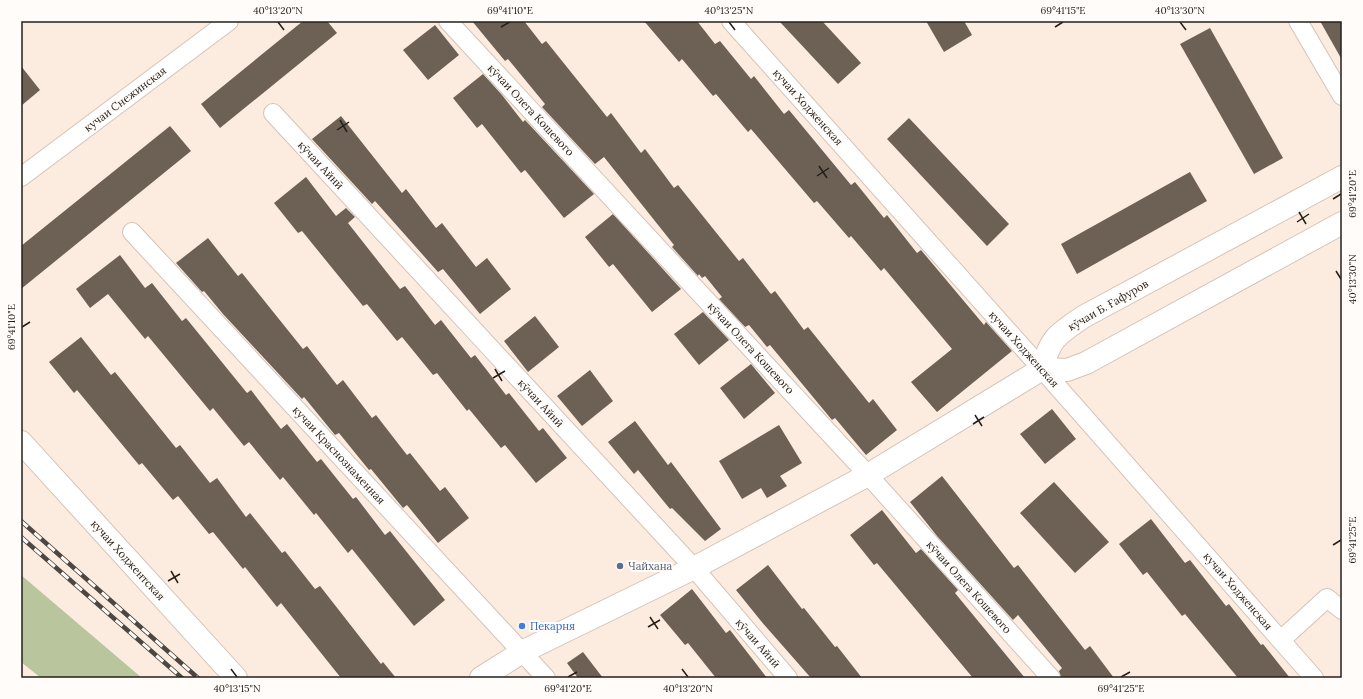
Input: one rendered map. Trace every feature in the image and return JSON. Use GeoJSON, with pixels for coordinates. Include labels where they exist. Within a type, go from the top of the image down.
{"type":"FeatureCollection","features":[{"type":"Feature","properties":{"kind":"main road","name":"кӯчаи Б. Ғафуров"},"geometry":{"type":"LineString","coordinates":[[1042,369],[1047,348],[1060,332],[1083,317],[1342,177]]}},
{"type":"Feature","properties":{"kind":"main road"},"geometry":{"type":"LineString","coordinates":[[481,678],[522,652],[694,568],[868,475],[1042,369],[1066,370],[1086,363],[1342,223]]}},
{"type":"Feature","properties":{"kind":"main road","name":"кучаи Ходжентская"},"geometry":{"type":"LineString","coordinates":[[21,442],[236,678]]}},
{"type":"Feature","properties":{"kind":"street","name":"кучаи Снежинская"},"geometry":{"type":"LineString","coordinates":[[21,177],[229,21]]}},
{"type":"Feature","properties":{"kind":"street","name":"кӯчаи Олега Кошевого"},"geometry":{"type":"LineString","coordinates":[[448,21],[868,475],[1051,678]]}},
{"type":"Feature","properties":{"kind":"street","name":"кучаи Ходженская"},"geometry":{"type":"LineString","coordinates":[[731,21],[1042,369],[1314,678]]}},
{"type":"Feature","properties":{"kind":"street"},"geometry":{"type":"LineString","coordinates":[[1298,21],[1342,96]]}},
{"type":"Feature","properties":{"kind":"street","name":"кӯчаи Айнӣ"},"geometry":{"type":"LineString","coordinates":[[273,113],[694,568],[788,678]]}},
{"type":"Feature","properties":{"kind":"street","name":"кучаи Краснознаменная"},"geometry":{"type":"LineString","coordinates":[[132,232],[546,678]]}},
{"type":"Feature","properties":{"kind":"street"},"geometry":{"type":"LineString","coordinates":[[1281,640],[1327,598],[1342,610]]}},
{"type":"Feature","properties":{"kind":"green space"},"geometry":{"type":"Polygon","coordinates":[[[21,575],[142,678],[41,678],[21,662],[21,575]]]}},
{"type":"Feature","properties":{"kind":"building"},"geometry":{"type":"Polygon","coordinates":[[[303,21],[327,21],[337,33],[220,128],[201,104],[303,21]]]}},
{"type":"Feature","properties":{"kind":"building"},"geometry":{"type":"Polygon","coordinates":[[[472,21],[524,21],[542,44],[546,41],[607,117],[611,113],[641,153],[645,149],[674,188],[678,185],[739,261],[743,258],[771,294],[775,291],[804,330],[808,327],[869,403],[873,399],[897,430],[866,455],[835,418],[832,420],[770,345],[767,347],[749,325],[745,327],[719,299],[722,297],[705,276],[702,278],[699,274],[698,276],[672,247],[674,245],[604,157],[595,164],[542,107],[545,104],[508,59],[505,61],[472,21]]]}},
{"type":"Feature","properties":{"kind":"building"},"geometry":{"type":"Polygon","coordinates":[[[644,21],[697,21],[715,44],[720,41],[751,79],[754,76],[784,114],[789,110],[851,185],[855,182],[884,218],[887,215],[917,253],[921,250],[984,325],[986,322],[1012,351],[937,412],[911,382],[952,349],[884,268],[881,271],[851,236],[849,238],[817,201],[814,203],[751,129],[748,132],[716,94],[713,96],[682,59],[679,62],[644,21]]]}},
{"type":"Feature","properties":{"kind":"building"},"geometry":{"type":"Polygon","coordinates":[[[779,21],[822,21],[861,63],[838,84],[779,21]]]}},
{"type":"Feature","properties":{"kind":"building"},"geometry":{"type":"Polygon","coordinates":[[[926,21],[964,21],[972,35],[944,52],[926,21]]]}},
{"type":"Feature","properties":{"kind":"building"},"geometry":{"type":"Polygon","coordinates":[[[1320,21],[1342,21],[1342,60],[1320,21]]]}},
{"type":"Feature","properties":{"kind":"building"},"geometry":{"type":"Polygon","coordinates":[[[435,25],[459,55],[428,80],[403,50],[435,25]]]}},
{"type":"Feature","properties":{"kind":"building"},"geometry":{"type":"Polygon","coordinates":[[[1210,28],[1283,158],[1254,174],[1180,44],[1210,28]]]}},
{"type":"Feature","properties":{"kind":"building"},"geometry":{"type":"Polygon","coordinates":[[[21,66],[40,90],[21,106],[21,66]]]}},
{"type":"Feature","properties":{"kind":"building"},"geometry":{"type":"Polygon","coordinates":[[[483,74],[523,122],[525,120],[594,194],[564,218],[525,170],[521,173],[482,124],[477,128],[453,98],[483,74]]]}},
{"type":"Feature","properties":{"kind":"building"},"geometry":{"type":"Polygon","coordinates":[[[341,116],[402,193],[406,189],[436,228],[442,223],[476,267],[487,258],[511,289],[480,314],[443,269],[438,272],[375,201],[372,204],[312,139],[341,116]]]}},
{"type":"Feature","properties":{"kind":"building"},"geometry":{"type":"Polygon","coordinates":[[[909,118],[1009,224],[987,246],[887,139],[909,118]]]}},
{"type":"Feature","properties":{"kind":"building"},"geometry":{"type":"Polygon","coordinates":[[[170,126],[191,151],[21,289],[21,246],[170,126]]]}},
{"type":"Feature","properties":{"kind":"building"},"geometry":{"type":"Polygon","coordinates":[[[1190,172],[1207,201],[1077,274],[1061,244],[1190,172]]]}},
{"type":"Feature","properties":{"kind":"building"},"geometry":{"type":"Polygon","coordinates":[[[306,177],[336,216],[346,208],[355,217],[348,223],[400,289],[405,286],[435,325],[441,320],[471,358],[475,355],[506,395],[509,393],[539,431],[543,428],[567,458],[536,483],[505,445],[501,448],[469,409],[467,411],[437,373],[433,375],[402,337],[397,341],[367,304],[363,306],[302,231],[298,233],[274,203],[306,177]]]}},
{"type":"Feature","properties":{"kind":"building"},"geometry":{"type":"Polygon","coordinates":[[[613,214],[681,289],[652,312],[613,264],[609,267],[585,237],[613,214]]]}},
{"type":"Feature","properties":{"kind":"building"},"geometry":{"type":"Polygon","coordinates":[[[208,238],[238,276],[242,273],[303,349],[307,346],[337,385],[343,380],[372,418],[376,415],[407,455],[410,453],[440,491],[445,487],[469,518],[438,543],[407,505],[403,508],[339,433],[335,435],[304,397],[302,399],[223,314],[204,291],[202,292],[176,263],[208,238]]]}},
{"type":"Feature","properties":{"kind":"building"},"geometry":{"type":"Polygon","coordinates":[[[120,255],[145,288],[152,283],[182,321],[186,318],[247,393],[251,390],[281,429],[287,424],[317,462],[321,459],[353,499],[356,497],[385,535],[390,531],[445,600],[414,626],[352,549],[348,553],[316,513],[314,515],[283,477],[280,480],[249,442],[244,446],[213,408],[210,411],[148,336],[145,339],[108,294],[90,308],[76,289],[120,255]]]}},
{"type":"Feature","properties":{"kind":"building"},"geometry":{"type":"Polygon","coordinates":[[[703,312],[729,340],[699,365],[674,334],[703,312]]]}},
{"type":"Feature","properties":{"kind":"building"},"geometry":{"type":"Polygon","coordinates":[[[535,316],[559,347],[528,372],[504,341],[535,316]]]}},
{"type":"Feature","properties":{"kind":"building"},"geometry":{"type":"Polygon","coordinates":[[[81,337],[111,375],[115,372],[176,448],[180,445],[210,483],[217,478],[246,517],[250,513],[282,553],[285,551],[315,589],[320,586],[381,664],[383,662],[396,678],[341,678],[281,603],[277,607],[245,567],[243,569],[213,532],[209,534],[178,496],[173,500],[142,463],[139,465],[77,390],[74,393],[49,362],[81,337]]]}},
{"type":"Feature","properties":{"kind":"building"},"geometry":{"type":"Polygon","coordinates":[[[751,364],[775,393],[744,419],[720,388],[751,364]]]}},
{"type":"Feature","properties":{"kind":"building"},"geometry":{"type":"Polygon","coordinates":[[[590,370],[613,401],[582,426],[557,396],[590,370]]]}},
{"type":"Feature","properties":{"kind":"building"},"geometry":{"type":"Polygon","coordinates":[[[1052,409],[1076,439],[1045,464],[1020,434],[1052,409]]]}},
{"type":"Feature","properties":{"kind":"building"},"geometry":{"type":"Polygon","coordinates":[[[635,421],[668,465],[671,462],[721,529],[705,541],[672,508],[670,509],[638,470],[634,474],[608,442],[635,421]]]}},
{"type":"Feature","properties":{"kind":"building"},"geometry":{"type":"Polygon","coordinates":[[[779,425],[802,463],[780,476],[787,486],[767,498],[761,488],[742,499],[719,461],[779,425]]]}},
{"type":"Feature","properties":{"kind":"building"},"geometry":{"type":"Polygon","coordinates":[[[942,476],[1014,568],[1018,565],[1085,650],[1090,646],[1114,678],[1061,678],[1059,671],[1062,668],[1018,615],[1013,620],[937,536],[910,502],[942,476]]]}},
{"type":"Feature","properties":{"kind":"building"},"geometry":{"type":"Polygon","coordinates":[[[1054,482],[1109,542],[1075,573],[1020,513],[1054,482]]]}},
{"type":"Feature","properties":{"kind":"building"},"geometry":{"type":"Polygon","coordinates":[[[882,510],[916,553],[921,549],[958,590],[955,593],[1025,678],[973,678],[877,563],[874,565],[850,535],[882,510]]]}},
{"type":"Feature","properties":{"kind":"building"},"geometry":{"type":"Polygon","coordinates":[[[1151,519],[1185,563],[1190,560],[1226,606],[1229,604],[1261,645],[1263,644],[1290,678],[1238,678],[1185,614],[1182,616],[1147,572],[1143,575],[1119,544],[1151,519]]]}},
{"type":"Feature","properties":{"kind":"building"},"geometry":{"type":"Polygon","coordinates":[[[768,565],[802,609],[804,608],[862,678],[811,678],[761,621],[736,590],[768,565]]]}},
{"type":"Feature","properties":{"kind":"building"},"geometry":{"type":"Polygon","coordinates":[[[692,589],[726,633],[730,630],[767,678],[716,678],[688,643],[685,645],[660,615],[692,589]]]}},
{"type":"Feature","properties":{"kind":"building"},"geometry":{"type":"Polygon","coordinates":[[[583,652],[603,678],[578,678],[567,663],[583,652]]]}},
{"type":"Feature","properties":{"kind":"railway"},"geometry":{"type":"LineString","coordinates":[[21,521],[198,678]]}},
{"type":"Feature","properties":{"kind":"railway"},"geometry":{"type":"LineString","coordinates":[[21,537],[182,678]]}},
{"type":"Feature","properties":{"kind":"place","name":"Чайхана"},"geometry":{"type":"Point","coordinates":[620,566]}},
{"type":"Feature","properties":{"kind":"place","name":"Пекарня"},"geometry":{"type":"Point","coordinates":[522,626]}}]}
